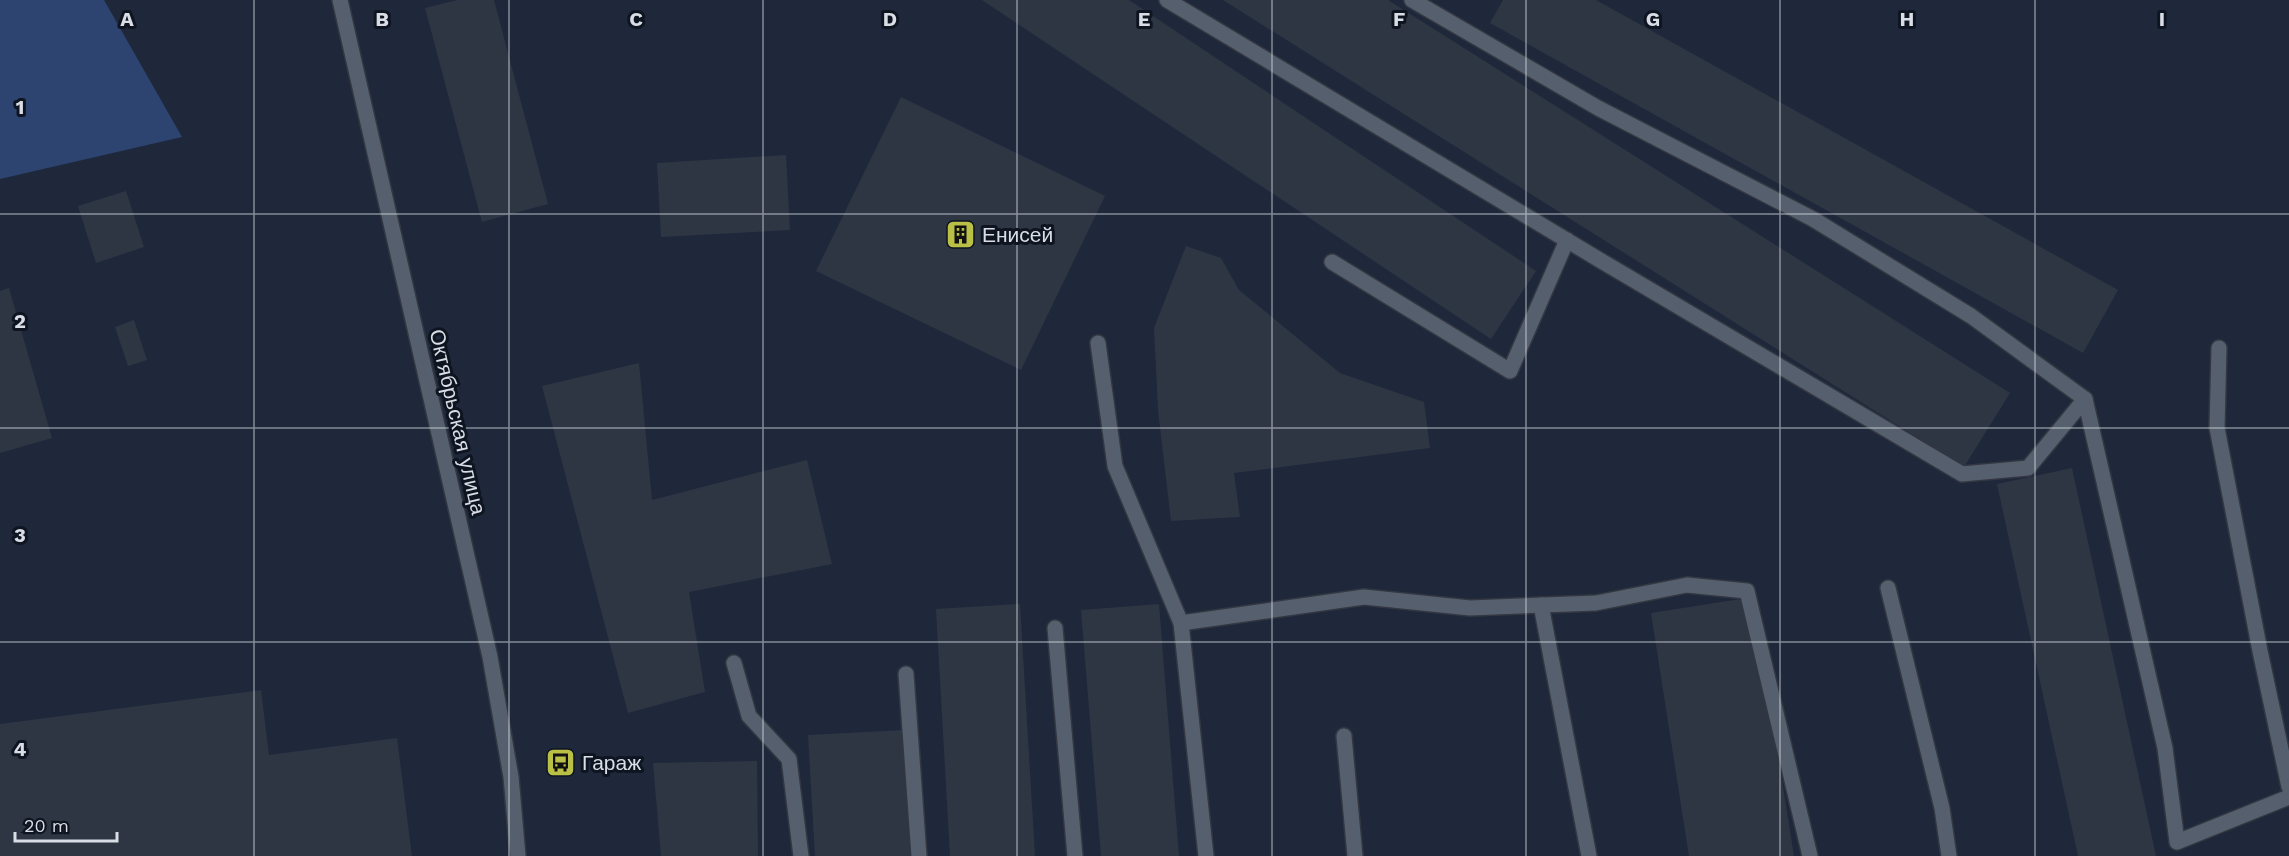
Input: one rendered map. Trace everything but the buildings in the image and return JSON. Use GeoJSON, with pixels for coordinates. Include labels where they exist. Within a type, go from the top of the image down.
{"type":"FeatureCollection","features":[{"type":"Feature","properties":{"kind":"street","name":"Октябрьская улица"},"geometry":{"type":"LineString","coordinates":[[340,0],[490,657],[511,777],[518,856]]}},
{"type":"Feature","properties":{"kind":"street"},"geometry":{"type":"LineString","coordinates":[[1167,0],[1962,474],[2028,468],[2085,399]]}},
{"type":"Feature","properties":{"kind":"street"},"geometry":{"type":"LineString","coordinates":[[1413,0],[1599,108],[1813,219],[1971,316],[2085,399],[2165,748],[2177,842],[2289,797]]}},
{"type":"Feature","properties":{"kind":"street"},"geometry":{"type":"LineString","coordinates":[[1332,262],[1510,371],[1567,240]]}},
{"type":"Feature","properties":{"kind":"street"},"geometry":{"type":"LineString","coordinates":[[1098,343],[1115,466],[1181,623],[1206,856]]}},
{"type":"Feature","properties":{"kind":"street"},"geometry":{"type":"LineString","coordinates":[[2220,348],[2217,428],[2259,651],[2289,787]]}},
{"type":"Feature","properties":{"kind":"street"},"geometry":{"type":"LineString","coordinates":[[1181,623],[1364,597],[1470,608],[1596,603],[1687,585],[1747,591],[1810,856]]}},
{"type":"Feature","properties":{"kind":"street"},"geometry":{"type":"LineString","coordinates":[[1888,588],[1942,808],[1948,856]]}},
{"type":"Feature","properties":{"kind":"street"},"geometry":{"type":"LineString","coordinates":[[1541,605],[1589,856]]}},
{"type":"Feature","properties":{"kind":"street"},"geometry":{"type":"LineString","coordinates":[[1055,628],[1075,856]]}},
{"type":"Feature","properties":{"kind":"street"},"geometry":{"type":"LineString","coordinates":[[734,663],[749,716],[789,759],[801,856]]}},
{"type":"Feature","properties":{"kind":"street"},"geometry":{"type":"LineString","coordinates":[[906,674],[919,856]]}},
{"type":"Feature","properties":{"kind":"street"},"geometry":{"type":"LineString","coordinates":[[1344,736],[1354,856]]}},
{"type":"Feature","properties":{"kind":"shaded area"},"geometry":{"type":"Polygon","coordinates":[[[0,0],[2289,0],[2289,856],[0,856],[0,0]]]}},
{"type":"Feature","properties":{"kind":"shaded area"},"geometry":{"type":"Polygon","coordinates":[[[0,0],[104,0],[182,137],[0,179],[0,0]]]}},
{"type":"Feature","properties":{"kind":"place","name":"Енисей"},"geometry":{"type":"Point","coordinates":[961,234]}},
{"type":"Feature","properties":{"kind":"place","name":"Гараж"},"geometry":{"type":"Point","coordinates":[561,762]}}]}
